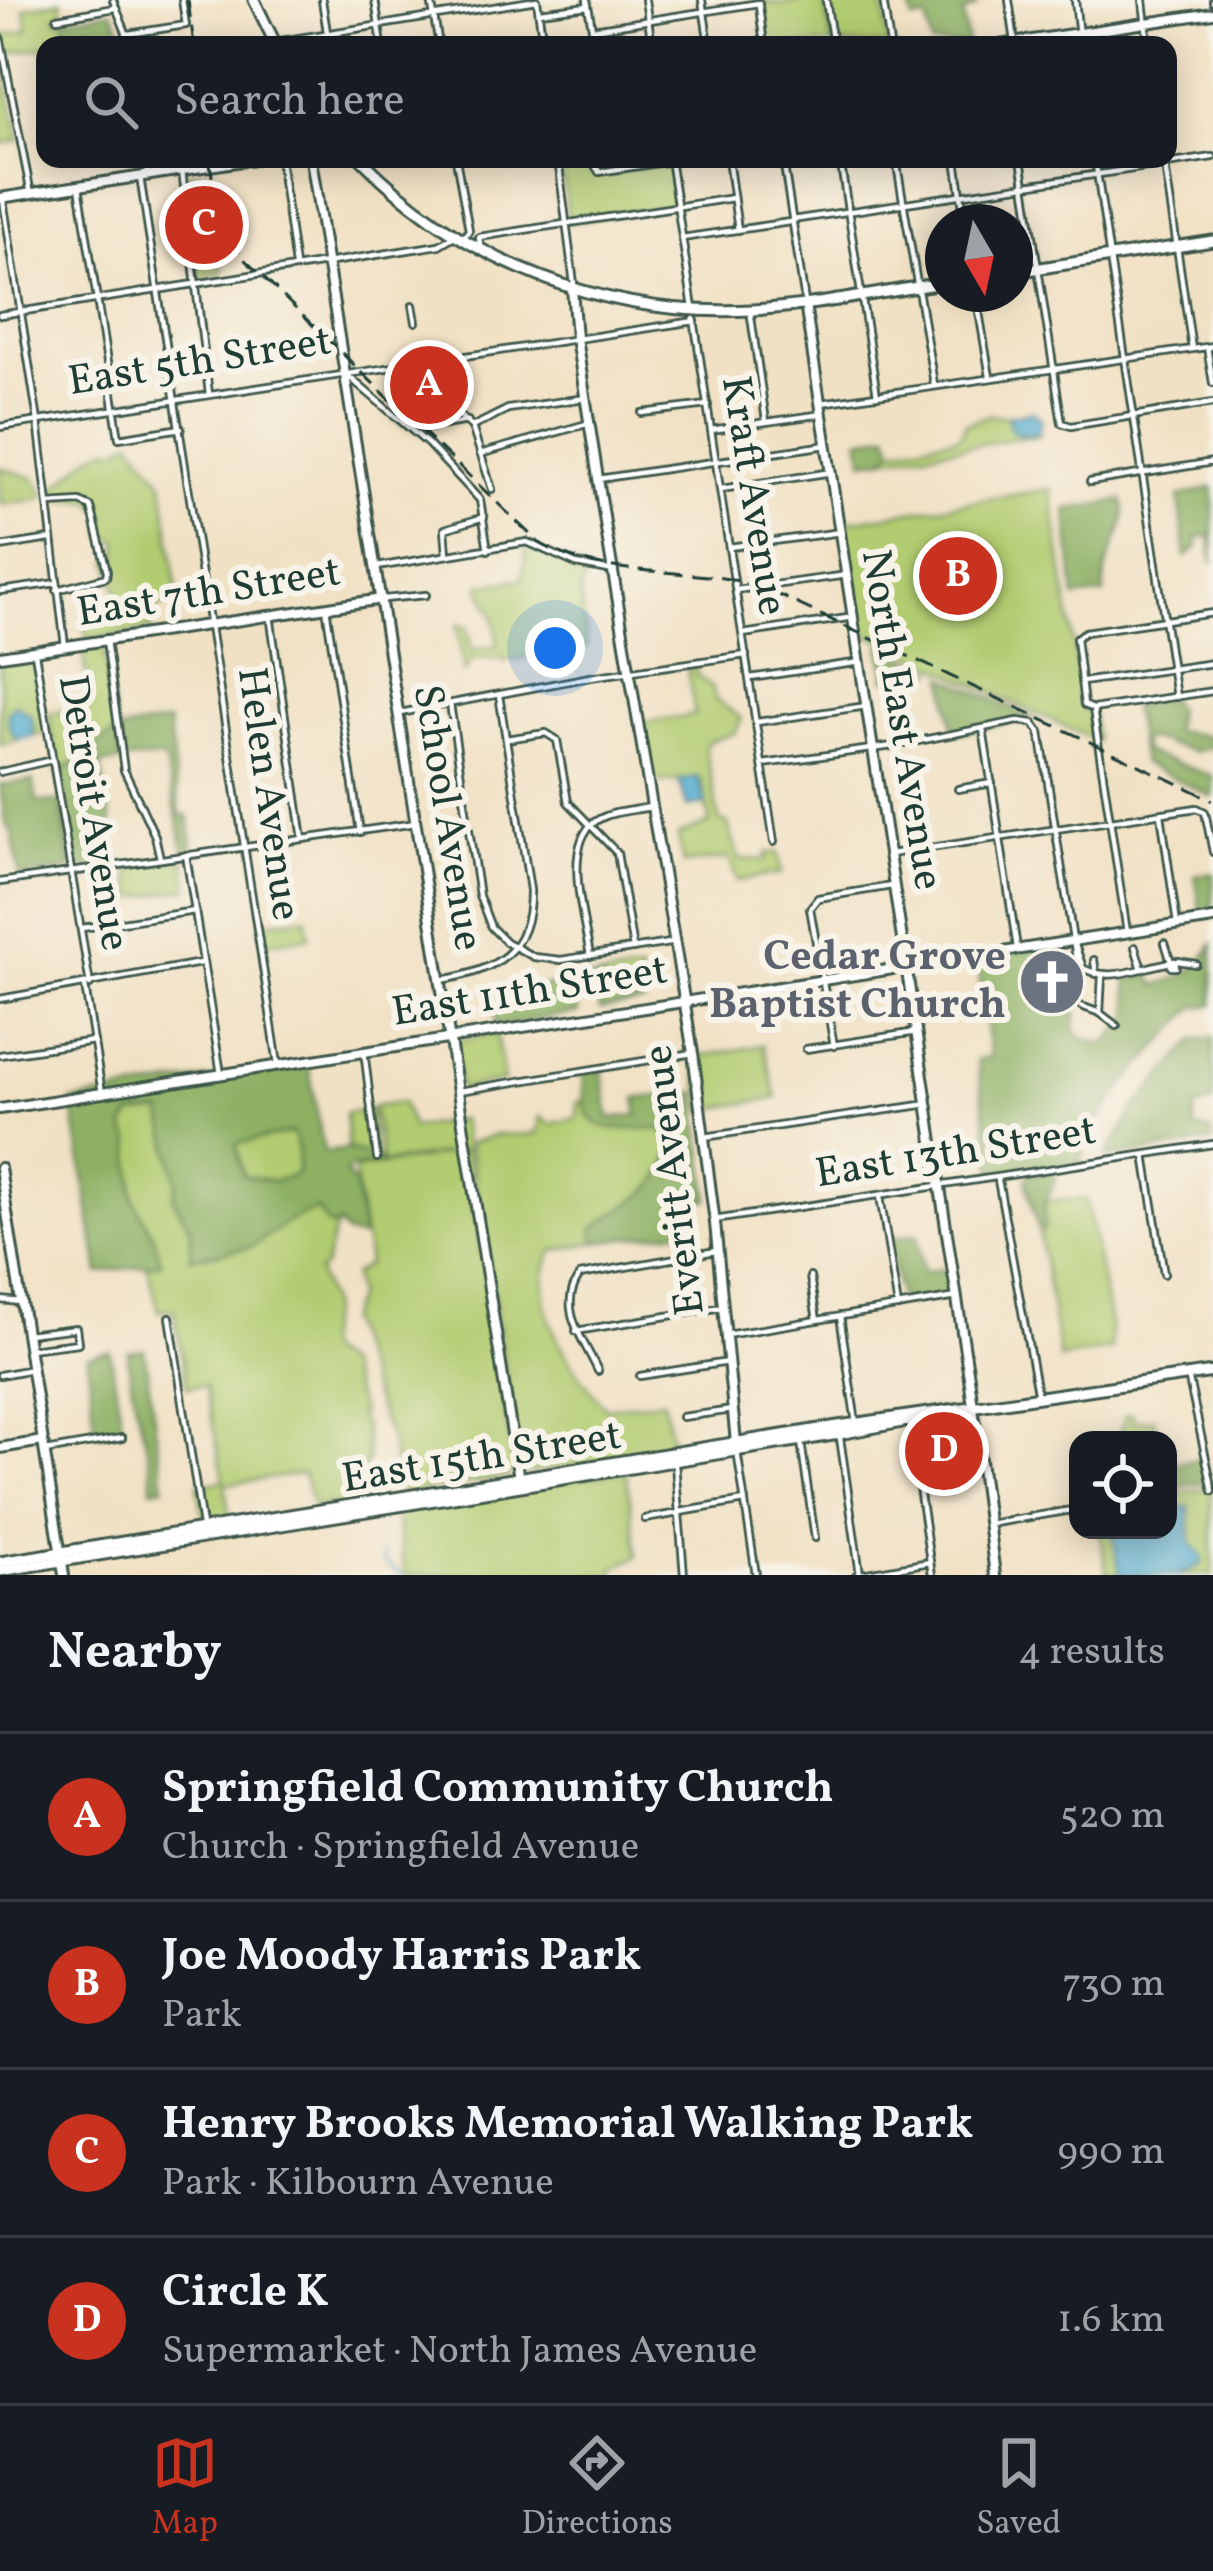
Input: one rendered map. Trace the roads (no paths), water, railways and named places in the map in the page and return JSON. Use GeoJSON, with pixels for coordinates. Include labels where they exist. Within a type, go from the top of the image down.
{"type":"FeatureCollection","features":[{"type":"Feature","properties":{"kind":"main road"},"geometry":{"type":"LineString","coordinates":[[254,0],[271,36]]}},
{"type":"Feature","properties":{"kind":"main road"},"geometry":{"type":"LineString","coordinates":[[371,168],[401,196],[462,235],[572,288],[694,316],[925,286]]}},
{"type":"Feature","properties":{"kind":"main road"},"geometry":{"type":"LineString","coordinates":[[1033,269],[1213,241]]}},
{"type":"Feature","properties":{"kind":"main road","name":"East 15th Street"},"geometry":{"type":"LineString","coordinates":[[0,1566],[1213,1372]]}},
{"type":"Feature","properties":{"kind":"street"},"geometry":{"type":"LineString","coordinates":[[57,18],[114,4],[128,34],[186,25],[182,0]]}},
{"type":"Feature","properties":{"kind":"street"},"geometry":{"type":"LineString","coordinates":[[322,0],[327,36]]}},
{"type":"Feature","properties":{"kind":"street"},"geometry":{"type":"LineString","coordinates":[[375,0],[381,36]]}},
{"type":"Feature","properties":{"kind":"street"},"geometry":{"type":"LineString","coordinates":[[431,0],[437,36]]}},
{"type":"Feature","properties":{"kind":"street"},"geometry":{"type":"LineString","coordinates":[[313,36],[537,0],[542,36]]}},
{"type":"Feature","properties":{"kind":"street"},"geometry":{"type":"LineString","coordinates":[[646,0],[651,36]]}},
{"type":"Feature","properties":{"kind":"street"},"geometry":{"type":"LineString","coordinates":[[702,0],[708,36]]}},
{"type":"Feature","properties":{"kind":"street"},"geometry":{"type":"LineString","coordinates":[[826,0],[832,36]]}},
{"type":"Feature","properties":{"kind":"street"},"geometry":{"type":"LineString","coordinates":[[884,0],[889,36]]}},
{"type":"Feature","properties":{"kind":"street"},"geometry":{"type":"LineString","coordinates":[[1007,36],[1009,0]]}},
{"type":"Feature","properties":{"kind":"street"},"geometry":{"type":"LineString","coordinates":[[1075,0],[1079,36]]}},
{"type":"Feature","properties":{"kind":"street"},"geometry":{"type":"LineString","coordinates":[[1143,0],[1147,36]]}},
{"type":"Feature","properties":{"kind":"street"},"geometry":{"type":"LineString","coordinates":[[592,29],[758,2],[763,36]]}},
{"type":"Feature","properties":{"kind":"street"},"geometry":{"type":"LineString","coordinates":[[538,12],[588,3],[593,36]]}},
{"type":"Feature","properties":{"kind":"street"},"geometry":{"type":"LineString","coordinates":[[1059,36],[1213,13]]}},
{"type":"Feature","properties":{"kind":"street"},"geometry":{"type":"LineString","coordinates":[[0,36],[31,194]]}},
{"type":"Feature","properties":{"kind":"street"},"geometry":{"type":"LineString","coordinates":[[1177,160],[1213,157]]}},
{"type":"Feature","properties":{"kind":"street","name":"Helen Avenue"},"geometry":{"type":"LineString","coordinates":[[145,168],[159,291],[278,1064]]}},
{"type":"Feature","properties":{"kind":"street"},"geometry":{"type":"LineString","coordinates":[[64,646],[38,421],[2,198],[195,168]]}},
{"type":"Feature","properties":{"kind":"street"},"geometry":{"type":"LineString","coordinates":[[281,168],[295,266]]}},
{"type":"Feature","properties":{"kind":"street","name":"School Avenue"},"geometry":{"type":"LineString","coordinates":[[312,168],[519,1482]]}},
{"type":"Feature","properties":{"kind":"street"},"geometry":{"type":"LineString","coordinates":[[0,315],[440,245],[462,235],[457,168]]}},
{"type":"Feature","properties":{"kind":"street","name":"Everitt Avenue"},"geometry":{"type":"LineString","coordinates":[[559,168],[576,338],[693,1053],[756,1575]]}},
{"type":"Feature","properties":{"kind":"street","name":"Kraft Avenue"},"geometry":{"type":"LineString","coordinates":[[671,168],[774,842]]}},
{"type":"Feature","properties":{"kind":"street"},"geometry":{"type":"LineString","coordinates":[[729,168],[738,230]]}},
{"type":"Feature","properties":{"kind":"street","name":"North East Avenue"},"geometry":{"type":"LineString","coordinates":[[784,168],[974,1408],[995,1575]]}},
{"type":"Feature","properties":{"kind":"street"},"geometry":{"type":"LineString","coordinates":[[841,168],[877,395]]}},
{"type":"Feature","properties":{"kind":"street"},"geometry":{"type":"LineString","coordinates":[[898,168],[934,386]]}},
{"type":"Feature","properties":{"kind":"street"},"geometry":{"type":"LineString","coordinates":[[958,168],[963,204]]}},
{"type":"Feature","properties":{"kind":"street"},"geometry":{"type":"LineString","coordinates":[[1022,168],[1062,423],[1071,426],[1213,403]]}},
{"type":"Feature","properties":{"kind":"street"},"geometry":{"type":"LineString","coordinates":[[1096,168],[1176,697]]}},
{"type":"Feature","properties":{"kind":"street"},"geometry":{"type":"LineString","coordinates":[[682,238],[1131,168]]}},
{"type":"Feature","properties":{"kind":"street"},"geometry":{"type":"LineString","coordinates":[[1166,168],[1192,350]]}},
{"type":"Feature","properties":{"kind":"street"},"geometry":{"type":"LineString","coordinates":[[182,170],[209,394]]}},
{"type":"Feature","properties":{"kind":"street"},"geometry":{"type":"LineString","coordinates":[[80,186],[119,438],[181,428]]}},
{"type":"Feature","properties":{"kind":"street"},"geometry":{"type":"LineString","coordinates":[[480,243],[734,198]]}},
{"type":"Feature","properties":{"kind":"street"},"geometry":{"type":"LineString","coordinates":[[413,305],[416,322]]}},
{"type":"Feature","properties":{"kind":"street"},"geometry":{"type":"LineString","coordinates":[[751,310],[766,422]]}},
{"type":"Feature","properties":{"kind":"street"},"geometry":{"type":"LineString","coordinates":[[979,312],[990,376]]}},
{"type":"Feature","properties":{"kind":"street","name":"East 5th Street"},"geometry":{"type":"LineString","coordinates":[[0,427],[694,316]]}},
{"type":"Feature","properties":{"kind":"street"},"geometry":{"type":"LineString","coordinates":[[711,430],[990,376],[1210,347],[1213,383]]}},
{"type":"Feature","properties":{"kind":"street"},"geometry":{"type":"LineString","coordinates":[[422,362],[440,397],[470,424],[492,489]]}},
{"type":"Feature","properties":{"kind":"street"},"geometry":{"type":"LineString","coordinates":[[346,374],[460,476],[480,500],[488,550]]}},
{"type":"Feature","properties":{"kind":"street"},"geometry":{"type":"LineString","coordinates":[[426,428],[470,424],[508,410],[586,398]]}},
{"type":"Feature","properties":{"kind":"street"},"geometry":{"type":"LineString","coordinates":[[642,413],[708,405]]}},
{"type":"Feature","properties":{"kind":"street"},"geometry":{"type":"LineString","coordinates":[[480,454],[590,423]]}},
{"type":"Feature","properties":{"kind":"street"},"geometry":{"type":"LineString","coordinates":[[598,479],[827,445]]}},
{"type":"Feature","properties":{"kind":"street"},"geometry":{"type":"LineString","coordinates":[[1090,482],[1213,462]]}},
{"type":"Feature","properties":{"kind":"street"},"geometry":{"type":"LineString","coordinates":[[721,489],[832,472]]}},
{"type":"Feature","properties":{"kind":"street"},"geometry":{"type":"LineString","coordinates":[[0,591],[106,578],[91,507],[80,502],[48,504]]}},
{"type":"Feature","properties":{"kind":"street"},"geometry":{"type":"LineString","coordinates":[[448,557],[445,529],[484,517]]}},
{"type":"Feature","properties":{"kind":"street"},"geometry":{"type":"LineString","coordinates":[[729,547],[841,532]]}},
{"type":"Feature","properties":{"kind":"street"},"geometry":{"type":"LineString","coordinates":[[0,547],[50,539]]}},
{"type":"Feature","properties":{"kind":"street"},"geometry":{"type":"LineString","coordinates":[[376,567],[527,542],[576,565],[614,571]]}},
{"type":"Feature","properties":{"kind":"street"},"geometry":{"type":"LineString","coordinates":[[736,590],[848,574]]}},
{"type":"Feature","properties":{"kind":"street","name":"East 7th Street"},"geometry":{"type":"LineString","coordinates":[[0,656],[426,596]]}},
{"type":"Feature","properties":{"kind":"street"},"geometry":{"type":"LineString","coordinates":[[326,607],[360,832]]}},
{"type":"Feature","properties":{"kind":"street"},"geometry":{"type":"LineString","coordinates":[[1213,613],[1077,636],[1084,706],[1093,709],[1213,691]]}},
{"type":"Feature","properties":{"kind":"street"},"geometry":{"type":"LineString","coordinates":[[270,615],[303,839]]}},
{"type":"Feature","properties":{"kind":"street"},"geometry":{"type":"LineString","coordinates":[[743,634],[854,616]]}},
{"type":"Feature","properties":{"kind":"street"},"geometry":{"type":"LineString","coordinates":[[106,640],[124,770],[155,836],[160,858]]}},
{"type":"Feature","properties":{"kind":"street","name":"Detroit Avenue"},"geometry":{"type":"LineString","coordinates":[[35,651],[74,871],[102,1094]]}},
{"type":"Feature","properties":{"kind":"street"},"geometry":{"type":"LineString","coordinates":[[400,713],[631,671],[746,656]]}},
{"type":"Feature","properties":{"kind":"street"},"geometry":{"type":"LineString","coordinates":[[750,678],[861,662]]}},
{"type":"Feature","properties":{"kind":"street"},"geometry":{"type":"LineString","coordinates":[[1082,682],[1213,662]]}},
{"type":"Feature","properties":{"kind":"street"},"geometry":{"type":"LineString","coordinates":[[441,980],[483,971],[514,948],[526,927],[530,890],[499,695]]}},
{"type":"Feature","properties":{"kind":"street"},"geometry":{"type":"LineString","coordinates":[[450,704],[479,896],[491,927],[514,948],[548,960],[676,942]]}},
{"type":"Feature","properties":{"kind":"street"},"geometry":{"type":"LineString","coordinates":[[757,722],[867,706]]}},
{"type":"Feature","properties":{"kind":"street"},"geometry":{"type":"LineString","coordinates":[[1093,709],[1127,932]]}},
{"type":"Feature","properties":{"kind":"street"},"geometry":{"type":"LineString","coordinates":[[763,764],[1028,722],[1040,732],[1076,965],[1099,974],[1173,962],[1196,964]]}},
{"type":"Feature","properties":{"kind":"street"},"geometry":{"type":"LineString","coordinates":[[983,729],[1017,949]]}},
{"type":"Feature","properties":{"kind":"street"},"geometry":{"type":"LineString","coordinates":[[506,739],[552,735],[557,740],[568,802],[617,853],[633,950]]}},
{"type":"Feature","properties":{"kind":"street"},"geometry":{"type":"LineString","coordinates":[[0,772],[54,760]]}},
{"type":"Feature","properties":{"kind":"street"},"geometry":{"type":"LineString","coordinates":[[958,789],[992,783]]}},
{"type":"Feature","properties":{"kind":"street"},"geometry":{"type":"LineString","coordinates":[[590,956],[577,860],[580,841],[590,826],[608,815],[654,807]]}},
{"type":"Feature","properties":{"kind":"street"},"geometry":{"type":"LineString","coordinates":[[890,854],[1203,809],[1213,853]]}},
{"type":"Feature","properties":{"kind":"street"},"geometry":{"type":"LineString","coordinates":[[1162,814],[1177,924]]}},
{"type":"Feature","properties":{"kind":"street"},"geometry":{"type":"LineString","coordinates":[[0,882],[417,823]]}},
{"type":"Feature","properties":{"kind":"street"},"geometry":{"type":"LineString","coordinates":[[186,855],[221,1074]]}},
{"type":"Feature","properties":{"kind":"street"},"geometry":{"type":"LineString","coordinates":[[834,1046],[812,901],[895,886]]}},
{"type":"Feature","properties":{"kind":"street"},"geometry":{"type":"LineString","coordinates":[[82,928],[195,911]]}},
{"type":"Feature","properties":{"kind":"street","name":"East 11th Street"},"geometry":{"type":"LineString","coordinates":[[0,1109],[1213,919]]}},
{"type":"Feature","properties":{"kind":"street"},"geometry":{"type":"LineString","coordinates":[[1165,943],[1173,962]]}},
{"type":"Feature","properties":{"kind":"street"},"geometry":{"type":"LineString","coordinates":[[1136,947],[1142,969]]}},
{"type":"Feature","properties":{"kind":"street"},"geometry":{"type":"LineString","coordinates":[[1094,960],[1100,1013]]}},
{"type":"Feature","properties":{"kind":"street"},"geometry":{"type":"LineString","coordinates":[[0,999],[202,963]]}},
{"type":"Feature","properties":{"kind":"street"},"geometry":{"type":"LineString","coordinates":[[1081,1006],[1117,1026]]}},
{"type":"Feature","properties":{"kind":"street"},"geometry":{"type":"LineString","coordinates":[[806,1049],[917,1032]]}},
{"type":"Feature","properties":{"kind":"street"},"geometry":{"type":"LineString","coordinates":[[0,1055],[94,1041]]}},
{"type":"Feature","properties":{"kind":"street"},"geometry":{"type":"LineString","coordinates":[[364,1050],[377,1158]]}},
{"type":"Feature","properties":{"kind":"street"},"geometry":{"type":"LineString","coordinates":[[459,1091],[693,1053]]}},
{"type":"Feature","properties":{"kind":"street"},"geometry":{"type":"LineString","coordinates":[[704,1137],[928,1104]]}},
{"type":"Feature","properties":{"kind":"street","name":"East 13th Street"},"geometry":{"type":"LineString","coordinates":[[713,1222],[1213,1144]]}},
{"type":"Feature","properties":{"kind":"street"},"geometry":{"type":"LineString","coordinates":[[1144,1155],[1164,1274]]}},
{"type":"Feature","properties":{"kind":"street"},"geometry":{"type":"LineString","coordinates":[[0,1168],[64,1575]]}},
{"type":"Feature","properties":{"kind":"street"},"geometry":{"type":"LineString","coordinates":[[998,1178],[1038,1398]]}},
{"type":"Feature","properties":{"kind":"street"},"geometry":{"type":"LineString","coordinates":[[880,1196],[898,1306]]}},
{"type":"Feature","properties":{"kind":"street"},"geometry":{"type":"LineString","coordinates":[[598,1371],[576,1331],[570,1300],[580,1274],[716,1251]]}},
{"type":"Feature","properties":{"kind":"street"},"geometry":{"type":"LineString","coordinates":[[810,1277],[817,1320]]}},
{"type":"Feature","properties":{"kind":"street"},"geometry":{"type":"LineString","coordinates":[[725,1335],[957,1298]]}},
{"type":"Feature","properties":{"kind":"street"},"geometry":{"type":"LineString","coordinates":[[0,1300],[21,1302]]}},
{"type":"Feature","properties":{"kind":"street"},"geometry":{"type":"LineString","coordinates":[[576,1331],[722,1307]]}},
{"type":"Feature","properties":{"kind":"street"},"geometry":{"type":"LineString","coordinates":[[840,1316],[858,1575],[930,1562]]}},
{"type":"Feature","properties":{"kind":"street"},"geometry":{"type":"LineString","coordinates":[[170,1317],[203,1533]]}},
{"type":"Feature","properties":{"kind":"street"},"geometry":{"type":"LineString","coordinates":[[26,1335],[76,1328],[78,1343],[29,1349]]}},
{"type":"Feature","properties":{"kind":"street"},"geometry":{"type":"LineString","coordinates":[[60,1330],[63,1345]]}},
{"type":"Feature","properties":{"kind":"street"},"geometry":{"type":"LineString","coordinates":[[640,1376],[728,1362]]}},
{"type":"Feature","properties":{"kind":"street"},"geometry":{"type":"LineString","coordinates":[[0,1375],[32,1369]]}},
{"type":"Feature","properties":{"kind":"street"},"geometry":{"type":"LineString","coordinates":[[1188,1376],[1213,1491]]}},
{"type":"Feature","properties":{"kind":"street"},"geometry":{"type":"LineString","coordinates":[[682,1417],[733,1410]]}},
{"type":"Feature","properties":{"kind":"street"},"geometry":{"type":"LineString","coordinates":[[909,1419],[932,1575]]}},
{"type":"Feature","properties":{"kind":"street"},"geometry":{"type":"LineString","coordinates":[[800,1436],[815,1538]]}},
{"type":"Feature","properties":{"kind":"street"},"geometry":{"type":"LineString","coordinates":[[0,1448],[122,1438]]}},
{"type":"Feature","properties":{"kind":"street"},"geometry":{"type":"LineString","coordinates":[[675,1457],[684,1575]]}},
{"type":"Feature","properties":{"kind":"street"},"geometry":{"type":"LineString","coordinates":[[646,1519],[745,1501]]}},
{"type":"Feature","properties":{"kind":"street"},"geometry":{"type":"LineString","coordinates":[[988,1523],[1069,1510]]}},
{"type":"Feature","properties":{"kind":"water"},"geometry":{"type":"Polygon","coordinates":[[[1033,411],[1042,421],[1036,435],[1012,432],[1007,416],[1033,411]]]}},
{"type":"Feature","properties":{"kind":"water"},"geometry":{"type":"Polygon","coordinates":[[[15,704],[31,716],[34,736],[18,740],[12,731],[8,717],[15,704]]]}},
{"type":"Feature","properties":{"kind":"water"},"geometry":{"type":"Polygon","coordinates":[[[698,777],[706,804],[687,807],[679,780],[698,777]]]}},
{"type":"Feature","properties":{"kind":"water"},"geometry":{"type":"Polygon","coordinates":[[[1177,1506],[1189,1507],[1191,1543],[1203,1557],[1202,1564],[1178,1575],[1120,1575],[1114,1539],[1177,1539],[1177,1506]]]}},
{"type":"Feature","properties":{"kind":"waterway"},"geometry":{"type":"LineString","coordinates":[[382,1552],[383,1562],[401,1575]]}},
{"type":"Feature","properties":{"kind":"railway"},"geometry":{"type":"LineString","coordinates":[[188,0],[193,36]]}},
{"type":"Feature","properties":{"kind":"railway"},"geometry":{"type":"LineString","coordinates":[[211,168],[219,215],[243,258],[538,542],[593,563],[709,576],[766,589],[1213,800]]}},
{"type":"Feature","properties":{"kind":"place","name":"Henry Brooks Memorial Walking Park"},"geometry":{"type":"Point","coordinates":[204,225]}},
{"type":"Feature","properties":{"kind":"place","name":"Springfield Community Church"},"geometry":{"type":"Point","coordinates":[429,385]}},
{"type":"Feature","properties":{"kind":"place","name":"Joe Moody Harris Park"},"geometry":{"type":"Point","coordinates":[958,576]}},
{"type":"Feature","properties":{"kind":"place","name":"Cedar Grove Baptist Church"},"geometry":{"type":"Point","coordinates":[1052,982]}},
{"type":"Feature","properties":{"kind":"place","name":"Circle K"},"geometry":{"type":"Point","coordinates":[944,1451]}}]}
